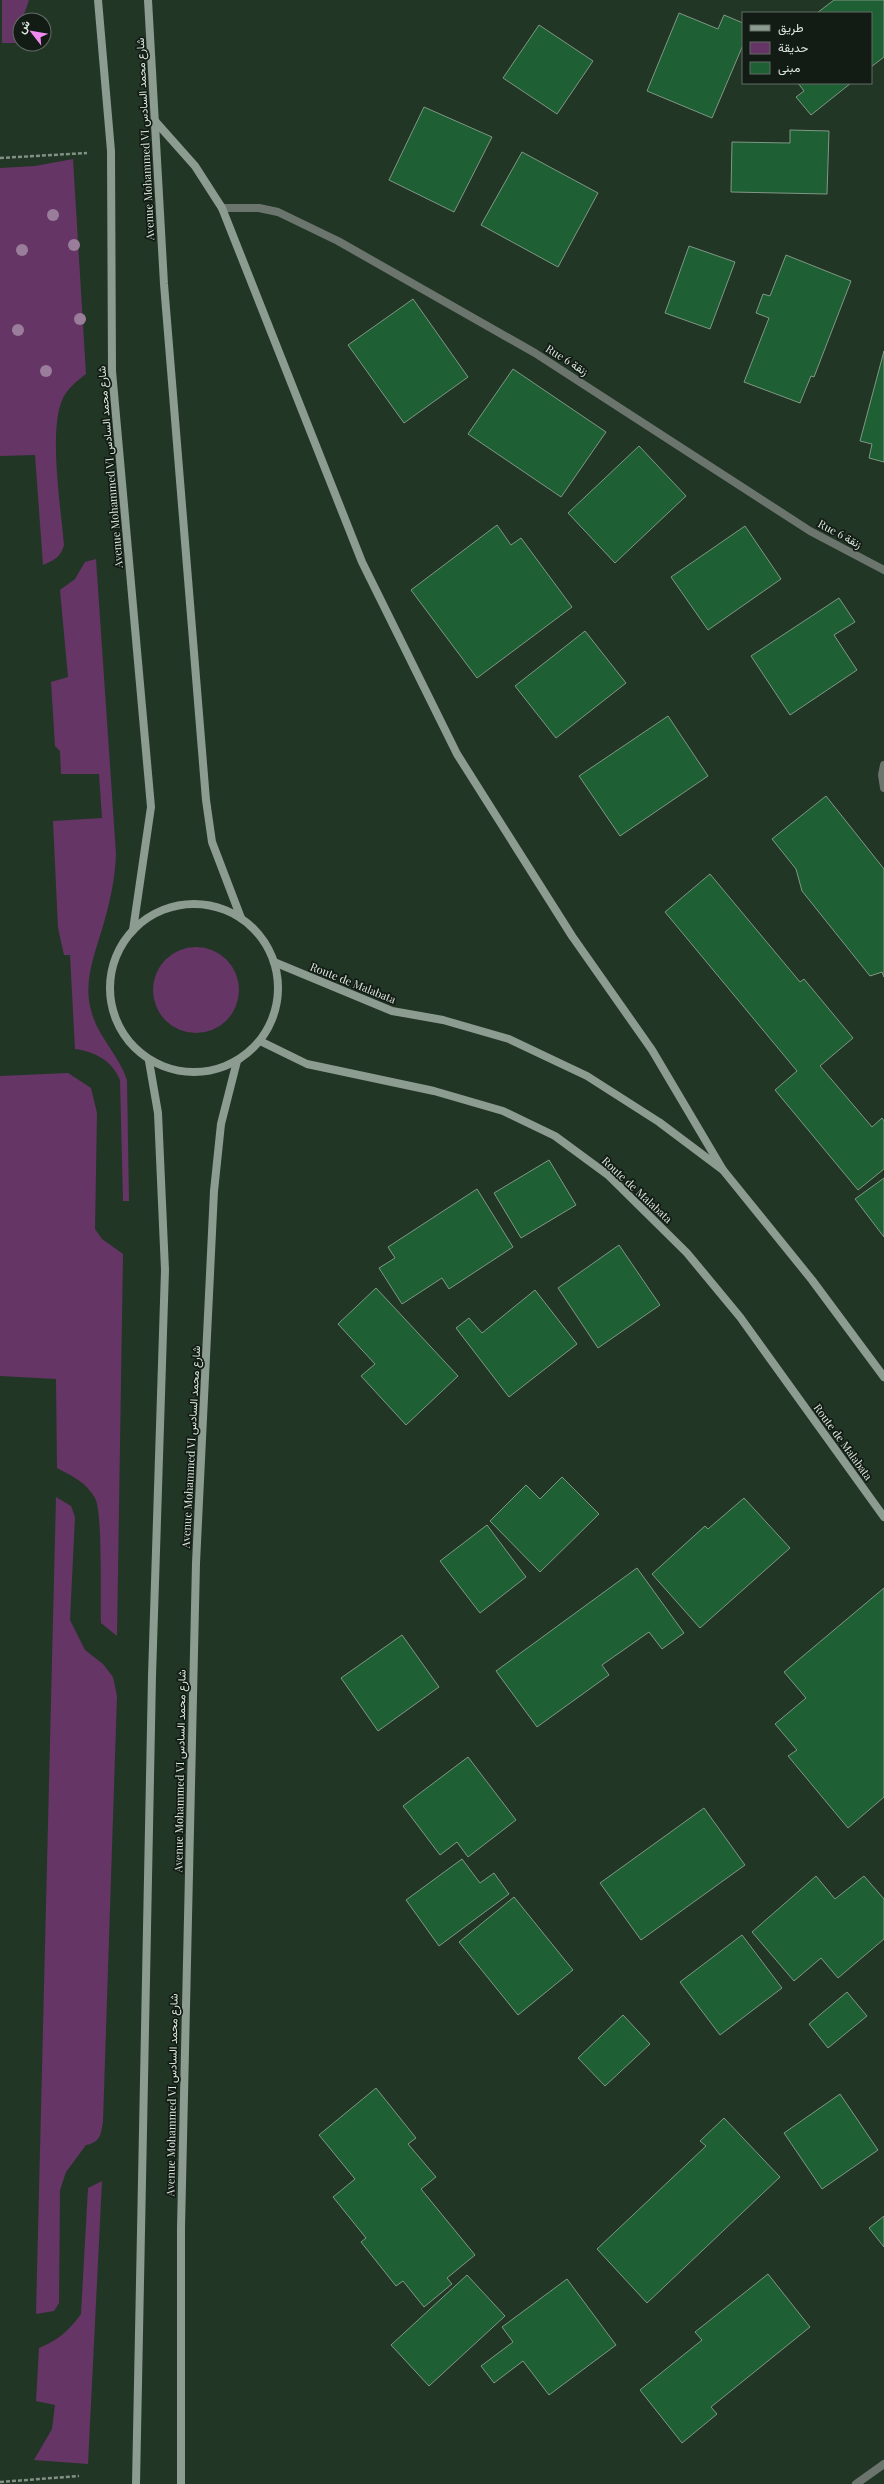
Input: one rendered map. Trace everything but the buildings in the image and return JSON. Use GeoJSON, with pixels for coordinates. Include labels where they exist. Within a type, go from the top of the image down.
{"type":"FeatureCollection","features":[{"type":"Feature","properties":{"kind":"main road","name":"Avenue Mohammed VI شارع محمد السادس"},"geometry":{"type":"LineString","coordinates":[[98,0],[111,151],[112,371],[151,806],[133,930]]}},
{"type":"Feature","properties":{"kind":"main road","name":"Avenue Mohammed VI شارع محمد السادس"},"geometry":{"type":"LineString","coordinates":[[148,0],[164,284],[206,800],[212,842],[241,918]]}},
{"type":"Feature","properties":{"kind":"main road"},"geometry":{"type":"LineString","coordinates":[[155,121],[195,166],[222,208],[362,562],[457,754],[572,936],[652,1050],[723,1170]]}},
{"type":"Feature","properties":{"kind":"main road"},"geometry":{"type":"LineString","coordinates":[[185,905],[204,905],[224,909],[241,918],[255,930],[267,945],[274,962],[278,983],[277,1003],[270,1024],[260,1041],[237,1061],[216,1070],[193,1073],[170,1070],[150,1061],[133,1048],[124,1036],[112,1010],[109,989],[112,967],[120,947],[133,930],[148,918],[166,908],[185,905]]}},
{"type":"Feature","properties":{"kind":"main road","name":"Route de Malabata"},"geometry":{"type":"LineString","coordinates":[[274,962],[392,1011],[443,1020],[509,1039],[586,1076],[660,1122],[723,1170],[812,1280],[884,1377]]}},
{"type":"Feature","properties":{"kind":"main road","name":"Route de Malabata"},"geometry":{"type":"LineString","coordinates":[[260,1041],[308,1064],[434,1090],[503,1111],[555,1136],[608,1175],[687,1253],[740,1317],[884,1517]]}},
{"type":"Feature","properties":{"kind":"main road"},"geometry":{"type":"LineString","coordinates":[[136,2484],[152,1691],[165,1270],[158,1113],[150,1061]]}},
{"type":"Feature","properties":{"kind":"main road","name":"Avenue Mohammed VI شارع محمد السادس"},"geometry":{"type":"LineString","coordinates":[[181,2484],[181,2228],[196,1563],[214,1191],[221,1124],[237,1061]]}},
{"type":"Feature","properties":{"kind":"street","name":"Rue 6 زنقة"},"geometry":{"type":"LineString","coordinates":[[222,208],[259,208],[278,212],[338,241],[535,353],[810,531],[884,570]]}},
{"type":"Feature","properties":{"kind":"street"},"geometry":{"type":"LineString","coordinates":[[884,765],[882,775],[884,788]]}},
{"type":"Feature","properties":{"kind":"street"},"geometry":{"type":"LineString","coordinates":[[856,2484],[884,2464]]}},
{"type":"Feature","properties":{"kind":"path"},"geometry":{"type":"LineString","coordinates":[[0,158],[111,151]]}},
{"type":"Feature","properties":{"kind":"path"},"geometry":{"type":"LineString","coordinates":[[0,2482],[79,2476]]}},
{"type":"Feature","properties":{"kind":"green space"},"geometry":{"type":"Polygon","coordinates":[[[2,0],[29,0],[25,12],[12,12],[12,43],[2,43],[2,0]]]}},
{"type":"Feature","properties":{"kind":"green space"},"geometry":{"type":"Polygon","coordinates":[[[73,159],[86,374],[68,391],[63,398],[59,412],[56,429],[56,449],[58,491],[64,545],[63,549],[56,558],[43,565],[35,455],[0,456],[0,168],[35,166],[73,159]]]}},
{"type":"Feature","properties":{"kind":"green space"},"geometry":{"type":"Polygon","coordinates":[[[96,559],[116,854],[115,872],[110,899],[91,968],[88,989],[94,1019],[103,1037],[119,1062],[127,1080],[129,1201],[123,1201],[120,1080],[117,1073],[108,1062],[89,1052],[75,1049],[70,955],[64,955],[58,928],[53,821],[102,818],[99,774],[61,774],[60,751],[55,746],[51,682],[68,677],[60,590],[75,579],[85,562],[96,559]]]}},
{"type":"Feature","properties":{"kind":"green space"},"geometry":{"type":"Polygon","coordinates":[[[196,947],[212,950],[220,954],[232,966],[236,974],[239,990],[236,1006],[232,1014],[220,1026],[212,1030],[196,1033],[180,1030],[172,1026],[160,1014],[156,1006],[153,990],[156,974],[160,966],[172,954],[180,950],[196,947]]]}},
{"type":"Feature","properties":{"kind":"green space"},"geometry":{"type":"Polygon","coordinates":[[[68,1073],[91,1088],[97,1113],[95,1229],[102,1239],[123,1254],[117,1636],[101,1623],[100,1537],[98,1506],[91,1492],[83,1484],[57,1468],[56,1379],[0,1376],[0,1076],[68,1073]]]}},
{"type":"Feature","properties":{"kind":"green space"},"geometry":{"type":"Polygon","coordinates":[[[56,1497],[71,1506],[75,1517],[70,1620],[85,1650],[103,1664],[113,1677],[117,1696],[103,2121],[101,2134],[97,2140],[86,2145],[66,2172],[60,2190],[59,2303],[54,2311],[36,2314],[56,1497]]]}},
{"type":"Feature","properties":{"kind":"green space"},"geometry":{"type":"Polygon","coordinates":[[[102,2181],[88,2464],[34,2460],[52,2429],[55,2405],[36,2401],[39,2348],[52,2342],[63,2334],[81,2314],[88,2188],[102,2181]]]}}]}
